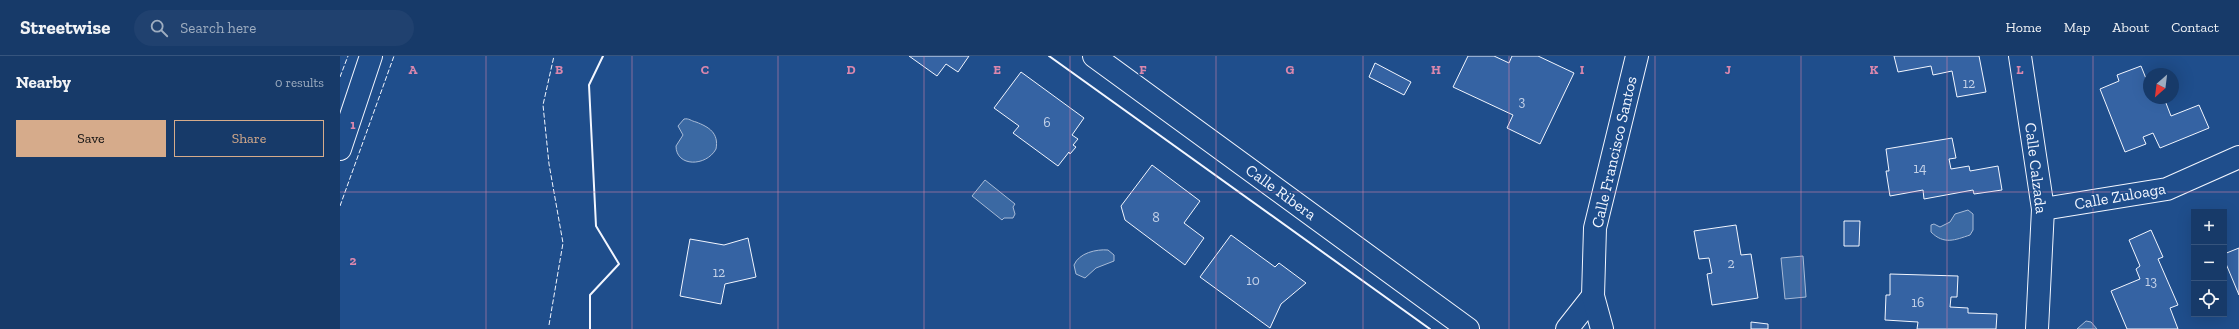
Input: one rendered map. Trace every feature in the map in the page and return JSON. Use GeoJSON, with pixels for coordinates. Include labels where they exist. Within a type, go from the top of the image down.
{"type":"FeatureCollection","features":[{"type":"Feature","properties":{"kind":"street"},"geometry":{"type":"LineString","coordinates":[[340,149],[371,56]]}},
{"type":"Feature","properties":{"kind":"street","name":"Calle Ribera"},"geometry":{"type":"LineString","coordinates":[[1094,56],[1468,329]]}},
{"type":"Feature","properties":{"kind":"street","name":"Calle Francisco Santos"},"geometry":{"type":"LineString","coordinates":[[1602,329],[1593,296],[1595,228],[1637,56]]}},
{"type":"Feature","properties":{"kind":"street","name":"Calle Calzada"},"geometry":{"type":"LineString","coordinates":[[2020,56],[2044,209],[2037,329]]}},
{"type":"Feature","properties":{"kind":"street","name":"Calle Zuloaga"},"geometry":{"type":"LineString","coordinates":[[2044,209],[2167,189],[2239,156]]}},
{"type":"Feature","properties":{"kind":"street"},"geometry":{"type":"LineString","coordinates":[[1567,329],[1593,296]]}},
{"type":"Feature","properties":{"kind":"water"},"geometry":{"type":"Polygon","coordinates":[[[684,119],[689,119],[701,124],[712,131],[717,143],[716,149],[706,159],[692,162],[686,161],[677,153],[676,146],[683,135],[678,126],[684,119]]]}},
{"type":"Feature","properties":{"kind":"water"},"geometry":{"type":"Polygon","coordinates":[[[985,180],[1015,204],[1013,207],[1015,214],[1013,218],[1004,218],[1002,220],[972,196],[985,180]]]}},
{"type":"Feature","properties":{"kind":"water"},"geometry":{"type":"Polygon","coordinates":[[[1968,210],[1973,214],[1973,230],[1970,235],[1954,240],[1945,240],[1940,239],[1931,232],[1931,225],[1934,224],[1940,227],[1950,222],[1955,214],[1968,210]]]}},
{"type":"Feature","properties":{"kind":"water"},"geometry":{"type":"Polygon","coordinates":[[[1108,250],[1114,255],[1114,261],[1096,268],[1085,278],[1076,274],[1074,265],[1080,257],[1093,251],[1108,250]]]}},
{"type":"Feature","properties":{"kind":"water"},"geometry":{"type":"Polygon","coordinates":[[[1803,256],[1806,297],[1785,299],[1781,258],[1803,256]]]}},
{"type":"Feature","properties":{"kind":"water"},"geometry":{"type":"Polygon","coordinates":[[[2086,321],[2091,322],[2097,329],[2077,329],[2086,321]]]}},
{"type":"Feature","properties":{"kind":"building"},"geometry":{"type":"Polygon","coordinates":[[[909,56],[969,56],[958,72],[946,64],[937,76],[909,56]]]}},
{"type":"Feature","properties":{"kind":"building"},"geometry":{"type":"Polygon","coordinates":[[[1468,56],[1494,56],[1509,63],[1512,56],[1538,56],[1574,73],[1540,144],[1507,128],[1513,115],[1453,87],[1468,56]]]}},
{"type":"Feature","properties":{"kind":"building"},"geometry":{"type":"Polygon","coordinates":[[[1894,56],[1979,56],[1986,92],[1957,97],[1952,71],[1933,75],[1931,66],[1898,72],[1894,56]]]}},
{"type":"Feature","properties":{"kind":"building"},"geometry":{"type":"Polygon","coordinates":[[[1375,63],[1411,82],[1404,95],[1369,77],[1375,63]]]}},
{"type":"Feature","properties":{"kind":"building"},"geometry":{"type":"Polygon","coordinates":[[[2141,66],[2143,71],[2143,104],[2166,104],[2171,116],[2199,105],[2209,128],[2160,148],[2153,133],[2143,137],[2146,144],[2125,152],[2100,89],[2119,81],[2117,75],[2141,66]]]}},
{"type":"Feature","properties":{"kind":"building"},"geometry":{"type":"Polygon","coordinates":[[[1021,72],[1084,118],[1072,135],[1078,139],[1073,145],[1076,147],[1070,154],[1069,152],[1058,166],[1013,133],[1019,126],[994,108],[1021,72]]]}},
{"type":"Feature","properties":{"kind":"building"},"geometry":{"type":"Polygon","coordinates":[[[1952,138],[1956,158],[1949,159],[1951,169],[1969,166],[1970,171],[1998,166],[2002,190],[1974,194],[1973,190],[1924,199],[1923,190],[1890,196],[1886,171],[1889,171],[1886,149],[1952,138]]]}},
{"type":"Feature","properties":{"kind":"building"},"geometry":{"type":"Polygon","coordinates":[[[1152,165],[1200,201],[1184,223],[1204,238],[1185,265],[1125,220],[1121,206],[1152,165]]]}},
{"type":"Feature","properties":{"kind":"building"},"geometry":{"type":"Polygon","coordinates":[[[1844,221],[1860,221],[1859,246],[1844,246],[1844,221]]]}},
{"type":"Feature","properties":{"kind":"building"},"geometry":{"type":"Polygon","coordinates":[[[1736,225],[1741,255],[1751,254],[1758,298],[1712,305],[1707,274],[1712,273],[1709,258],[1699,259],[1694,231],[1736,225]]]}},
{"type":"Feature","properties":{"kind":"building"},"geometry":{"type":"Polygon","coordinates":[[[2151,230],[2163,257],[2158,259],[2178,305],[2170,308],[2178,329],[2127,329],[2111,291],[2140,279],[2136,269],[2140,266],[2129,240],[2151,230]]]}},
{"type":"Feature","properties":{"kind":"building"},"geometry":{"type":"Polygon","coordinates":[[[1231,235],[1275,267],[1279,263],[1306,283],[1281,304],[1270,328],[1200,277],[1231,235]]]}},
{"type":"Feature","properties":{"kind":"building"},"geometry":{"type":"Polygon","coordinates":[[[748,238],[756,277],[725,284],[721,304],[680,296],[690,239],[724,245],[748,238]]]}},
{"type":"Feature","properties":{"kind":"building"},"geometry":{"type":"Polygon","coordinates":[[[2239,248],[2239,295],[2227,266],[2227,253],[2239,248]]]}},
{"type":"Feature","properties":{"kind":"building"},"geometry":{"type":"Polygon","coordinates":[[[1890,274],[1958,276],[1957,297],[1951,297],[1950,307],[1968,308],[1968,313],[1997,314],[1996,329],[1917,329],[1918,322],[1885,320],[1886,295],[1890,295],[1890,274]]]}},
{"type":"Feature","properties":{"kind":"building"},"geometry":{"type":"Polygon","coordinates":[[[1751,322],[1768,324],[1768,329],[1751,329],[1751,322]]]}},
{"type":"Feature","properties":{"kind":"fence"},"geometry":{"type":"LineString","coordinates":[[340,77],[348,56]]}},
{"type":"Feature","properties":{"kind":"fence"},"geometry":{"type":"LineString","coordinates":[[340,206],[394,56]]}},
{"type":"Feature","properties":{"kind":"fence"},"geometry":{"type":"LineString","coordinates":[[549,325],[563,243],[549,164],[543,105],[554,56]]}},
{"type":"Feature","properties":{"kind":"wall"},"geometry":{"type":"LineString","coordinates":[[590,329],[590,295],[619,264],[596,226],[589,85],[603,56]]}},
{"type":"Feature","properties":{"kind":"wall"},"geometry":{"type":"LineString","coordinates":[[1049,56],[1430,329]]}}]}
